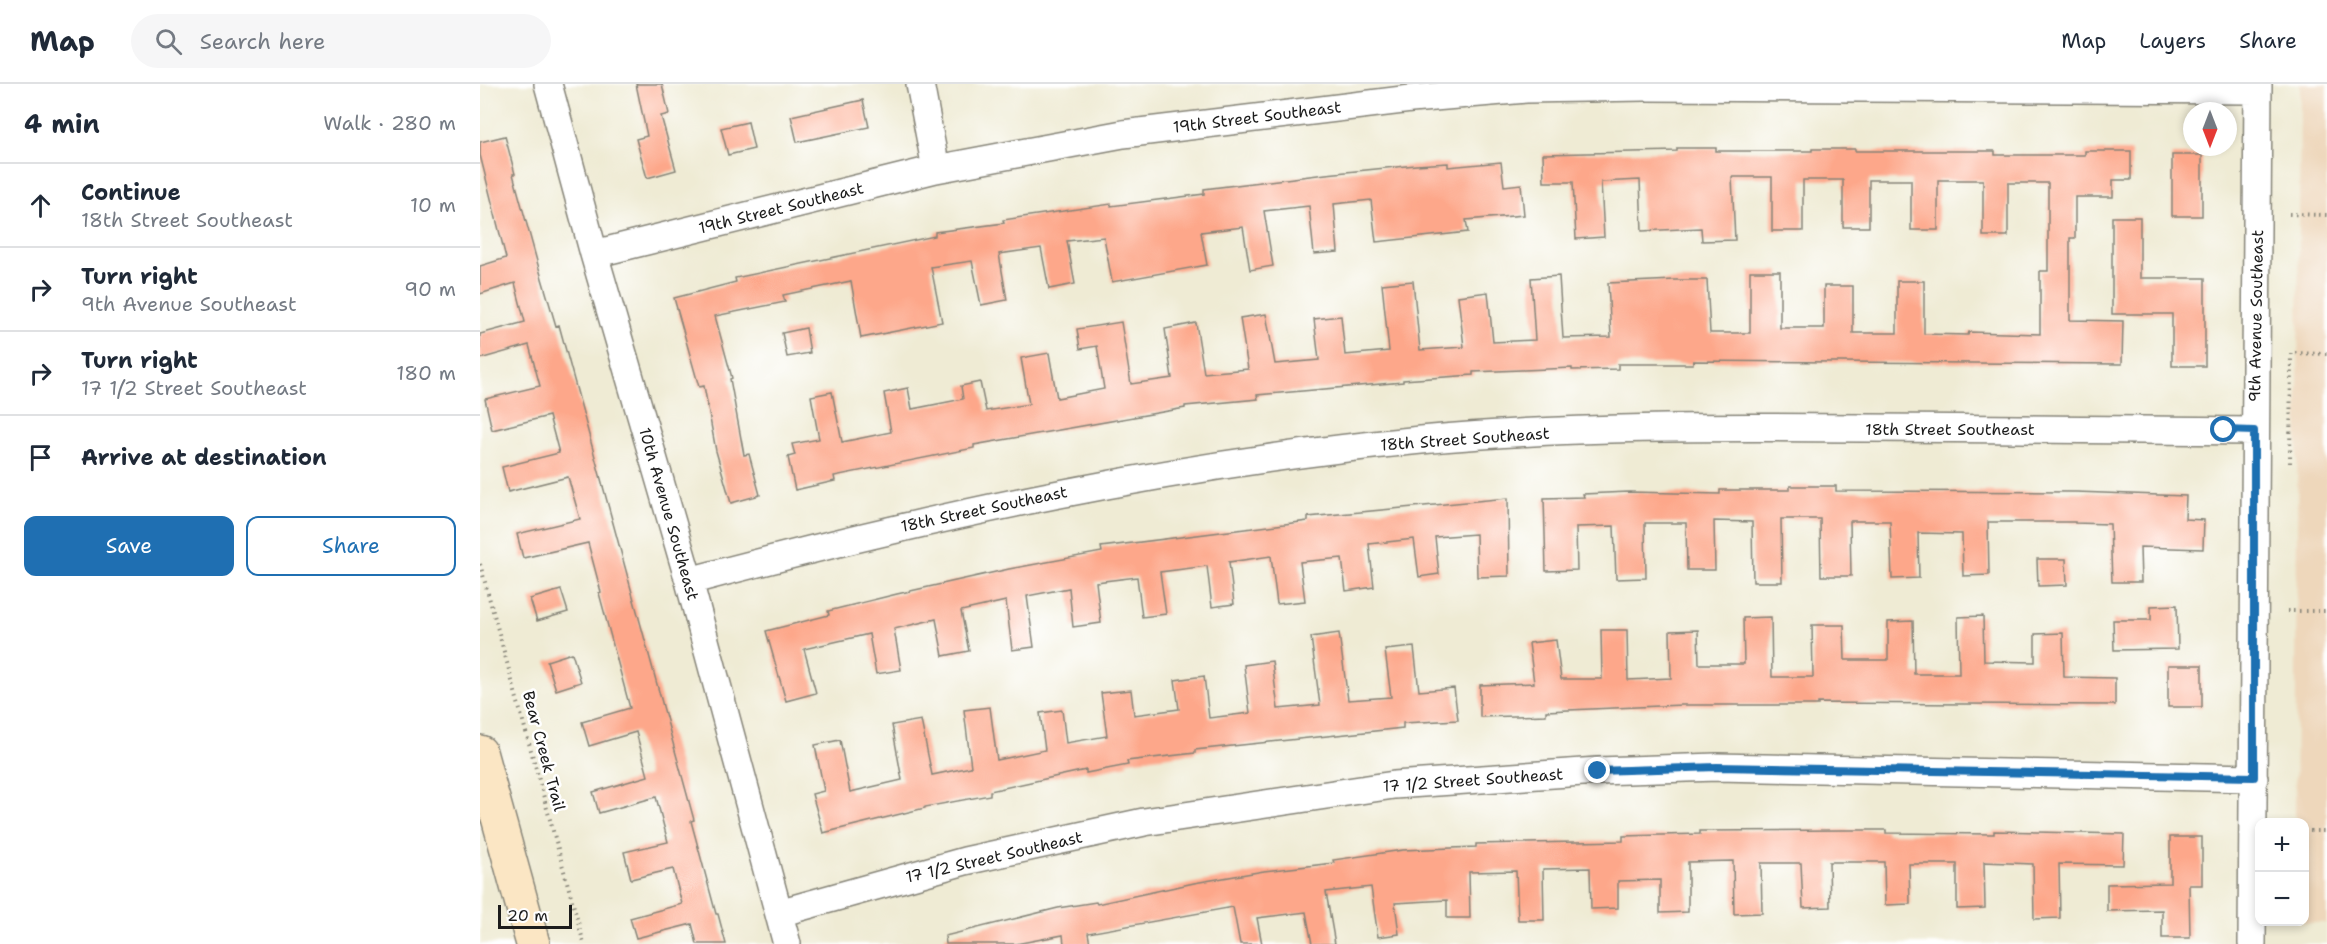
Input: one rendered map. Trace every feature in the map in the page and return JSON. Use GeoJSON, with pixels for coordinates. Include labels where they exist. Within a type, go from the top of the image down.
{"type":"FeatureCollection","features":[{"type":"Feature","properties":{"kind":"main road"},"geometry":{"type":"LineString","coordinates":[[480,752],[533,944]]}},
{"type":"Feature","properties":{"kind":"street","name":"10th Avenue Southeast"},"geometry":{"type":"LineString","coordinates":[[548,84],[594,254],[689,581],[787,944]]}},
{"type":"Feature","properties":{"kind":"street"},"geometry":{"type":"LineString","coordinates":[[920,84],[936,169]]}},
{"type":"Feature","properties":{"kind":"street","name":"19th Street Southeast"},"geometry":{"type":"LineString","coordinates":[[594,254],[936,169],[1123,134],[1274,114],[1526,90],[1656,87],[2258,87]]}},
{"type":"Feature","properties":{"kind":"street","name":"9th Avenue Southeast"},"geometry":{"type":"LineString","coordinates":[[2252,944],[2258,87]]}},
{"type":"Feature","properties":{"kind":"street","name":"18th Street Southeast"},"geometry":{"type":"LineString","coordinates":[[689,581],[936,518],[1079,489],[1253,459],[1424,440],[1588,430],[1753,428],[2254,431]]}},
{"type":"Feature","properties":{"kind":"street","name":"17 1/2 Street Southeast"},"geometry":{"type":"LineString","coordinates":[[779,913],[965,861],[1144,822],[1394,785],[1586,772],[1717,767],[2254,777]]}},
{"type":"Feature","properties":{"kind":"path"},"geometry":{"type":"LineString","coordinates":[[2289,214],[2327,214]]}},
{"type":"Feature","properties":{"kind":"path"},"geometry":{"type":"LineString","coordinates":[[2290,464],[2291,353],[2327,354]]}},
{"type":"Feature","properties":{"kind":"path","name":"Bear Creek Trail"},"geometry":{"type":"LineString","coordinates":[[480,564],[584,944]]}},
{"type":"Feature","properties":{"kind":"path"},"geometry":{"type":"LineString","coordinates":[[2288,611],[2327,611]]}},
{"type":"Feature","properties":{"kind":"path"},"geometry":{"type":"LineString","coordinates":[[2309,831],[2327,831]]}},
{"type":"Feature","properties":{"kind":"shaded area"},"geometry":{"type":"Polygon","coordinates":[[[2300,84],[2327,84],[2327,923],[2309,923],[2309,818],[2295,818],[2300,84]]]}},
{"type":"Feature","properties":{"kind":"building"},"geometry":{"type":"Polygon","coordinates":[[[636,84],[662,84],[669,114],[661,116],[676,170],[647,178],[636,139],[647,136],[636,84]]]}},
{"type":"Feature","properties":{"kind":"building"},"geometry":{"type":"Polygon","coordinates":[[[863,100],[869,127],[797,142],[791,116],[863,100]]]}},
{"type":"Feature","properties":{"kind":"building"},"geometry":{"type":"Polygon","coordinates":[[[748,122],[754,149],[728,155],[721,128],[748,122]]]}},
{"type":"Feature","properties":{"kind":"building"},"geometry":{"type":"Polygon","coordinates":[[[505,136],[515,174],[513,174],[556,326],[559,325],[694,820],[691,821],[716,914],[718,914],[726,944],[697,944],[692,924],[636,938],[630,918],[682,904],[673,869],[631,879],[624,852],[668,842],[656,797],[599,813],[593,792],[648,776],[636,732],[589,746],[582,722],[630,708],[588,543],[523,558],[517,534],[580,519],[568,477],[508,492],[502,467],[559,453],[549,416],[492,430],[485,399],[540,386],[529,345],[480,359],[480,334],[525,322],[515,283],[480,294],[480,266],[506,258],[480,155],[480,142],[505,136]]]}},
{"type":"Feature","properties":{"kind":"building"},"geometry":{"type":"Polygon","coordinates":[[[1677,148],[1716,148],[1716,151],[1855,149],[1855,151],[1995,151],[1995,155],[2085,155],[2085,151],[2131,151],[2131,180],[2113,180],[2113,197],[2075,197],[2075,238],[2070,238],[2070,320],[2123,321],[2122,364],[1693,361],[1693,364],[1618,364],[1618,369],[1572,370],[1572,368],[1473,372],[1473,375],[1257,395],[1258,399],[1185,406],[1185,408],[974,445],[974,448],[834,476],[835,481],[795,490],[788,457],[795,455],[792,444],[819,439],[811,396],[832,392],[842,442],[891,432],[884,393],[908,388],[912,409],[963,399],[961,386],[980,382],[986,411],[1029,404],[1021,358],[1049,353],[1057,398],[1104,389],[1097,346],[1080,349],[1077,329],[1121,322],[1131,384],[1172,378],[1165,329],[1196,323],[1204,373],[1248,369],[1240,318],[1266,314],[1275,364],[1319,360],[1314,319],[1341,316],[1345,355],[1389,351],[1382,284],[1413,281],[1420,350],[1464,347],[1458,296],[1488,292],[1493,342],[1535,340],[1531,278],[1559,276],[1563,338],[1611,337],[1608,283],[1675,280],[1707,280],[1710,333],[1750,333],[1750,271],[1780,271],[1780,328],[1824,328],[1824,286],[1853,286],[1853,333],[1897,333],[1897,281],[1924,281],[1924,334],[1968,335],[1969,332],[2040,334],[2040,271],[2048,271],[2048,183],[2008,183],[2008,236],[1983,236],[1983,180],[1938,180],[1938,230],[1911,230],[1911,180],[1869,180],[1869,227],[1843,227],[1843,180],[1803,180],[1803,231],[1772,231],[1772,177],[1732,177],[1735,240],[1702,241],[1701,228],[1642,231],[1640,180],[1601,182],[1604,237],[1576,239],[1573,182],[1544,182],[1543,154],[1677,151],[1677,148]]]}},
{"type":"Feature","properties":{"kind":"building"},"geometry":{"type":"Polygon","coordinates":[[[2172,155],[2202,156],[2202,216],[2172,216],[2172,155]]]}},
{"type":"Feature","properties":{"kind":"building"},"geometry":{"type":"Polygon","coordinates":[[[1501,162],[1504,186],[1521,184],[1524,215],[1466,220],[1468,232],[1376,242],[1371,200],[1334,204],[1338,252],[1314,254],[1309,206],[1264,211],[1273,266],[1250,270],[1243,227],[1201,232],[1207,265],[1112,282],[1104,237],[1067,241],[1075,284],[1049,289],[1041,248],[999,254],[1007,300],[981,305],[972,261],[931,267],[942,322],[861,338],[851,281],[783,295],[785,302],[715,316],[732,378],[730,379],[744,455],[749,454],[760,495],[731,503],[716,451],[704,386],[699,387],[674,298],[736,282],[735,278],[935,236],[935,232],[1004,223],[1003,220],[1111,204],[1111,206],[1204,194],[1204,189],[1326,174],[1416,165],[1448,163],[1448,167],[1501,162]]]}},
{"type":"Feature","properties":{"kind":"building"},"geometry":{"type":"Polygon","coordinates":[[[2112,217],[2140,217],[2140,278],[2205,278],[2205,366],[2172,366],[2172,314],[2112,314],[2112,217]]]}},
{"type":"Feature","properties":{"kind":"building"},"geometry":{"type":"Polygon","coordinates":[[[806,328],[810,353],[787,357],[782,333],[806,328]]]}},
{"type":"Feature","properties":{"kind":"building"},"geometry":{"type":"Polygon","coordinates":[[[1790,486],[1836,486],[1836,491],[2076,492],[2186,496],[2185,519],[2204,520],[2203,549],[2140,547],[2141,582],[2112,582],[2110,524],[1988,522],[1989,575],[1963,576],[1962,534],[1918,533],[1919,578],[1892,579],[1890,521],[1850,521],[1851,576],[1821,576],[1820,519],[1781,519],[1782,582],[1753,582],[1752,522],[1714,521],[1715,570],[1687,570],[1686,523],[1645,523],[1646,578],[1616,579],[1614,526],[1576,527],[1577,570],[1546,571],[1544,498],[1584,497],[1583,494],[1629,492],[1720,494],[1720,490],[1790,490],[1790,486]]]}},
{"type":"Feature","properties":{"kind":"building"},"geometry":{"type":"Polygon","coordinates":[[[1508,498],[1509,576],[1477,577],[1476,534],[1435,537],[1439,574],[1419,577],[1414,539],[1369,544],[1374,587],[1346,591],[1342,558],[1300,562],[1305,601],[1277,604],[1271,556],[1229,562],[1234,604],[1212,607],[1207,566],[1160,572],[1166,614],[1142,617],[1137,577],[1096,582],[1101,623],[1073,627],[1069,588],[1027,596],[1034,647],[1012,650],[1006,601],[961,611],[969,651],[943,656],[936,619],[894,629],[901,670],[876,674],[869,634],[804,649],[816,693],[786,701],[766,631],[829,615],[828,611],[897,594],[1009,569],[1102,552],[1101,547],[1308,521],[1308,517],[1508,498]]]}},
{"type":"Feature","properties":{"kind":"building"},"geometry":{"type":"Polygon","coordinates":[[[2037,559],[2066,559],[2067,585],[2038,586],[2037,559]]]}},
{"type":"Feature","properties":{"kind":"building"},"geometry":{"type":"Polygon","coordinates":[[[561,590],[568,612],[537,621],[530,599],[561,590]]]}},
{"type":"Feature","properties":{"kind":"building"},"geometry":{"type":"Polygon","coordinates":[[[2177,605],[2178,649],[2114,650],[2113,620],[2151,620],[2151,606],[2177,605]]]}},
{"type":"Feature","properties":{"kind":"building"},"geometry":{"type":"Polygon","coordinates":[[[1983,616],[1984,661],[2035,662],[2035,634],[2063,633],[2064,677],[2115,678],[2115,705],[1818,703],[1818,705],[1682,705],[1546,711],[1546,715],[1480,717],[1480,685],[1534,683],[1529,643],[1556,640],[1561,679],[1602,679],[1601,630],[1627,630],[1628,680],[1671,678],[1670,631],[1698,630],[1699,664],[1744,664],[1743,618],[1771,617],[1772,677],[1813,677],[1812,625],[1844,625],[1845,660],[1888,660],[1888,622],[1913,621],[1914,674],[1959,674],[1958,617],[1983,616]]]}},
{"type":"Feature","properties":{"kind":"building"},"geometry":{"type":"Polygon","coordinates":[[[1339,633],[1348,700],[1391,697],[1385,650],[1414,647],[1419,691],[1454,688],[1458,720],[1403,723],[1403,728],[1195,750],[1195,753],[1127,761],[1128,765],[1086,773],[1086,770],[990,791],[990,795],[925,807],[823,833],[812,794],[824,791],[815,745],[840,740],[850,792],[902,780],[892,725],[921,720],[932,775],[971,767],[964,710],[990,707],[997,760],[1045,750],[1040,713],[1062,710],[1066,743],[1107,736],[1101,693],[1131,690],[1134,715],[1179,709],[1175,680],[1204,676],[1209,718],[1250,713],[1244,665],[1272,661],[1278,709],[1320,705],[1311,637],[1339,633]]]}},
{"type":"Feature","properties":{"kind":"building"},"geometry":{"type":"Polygon","coordinates":[[[572,653],[581,682],[556,690],[547,661],[572,653]]]}},
{"type":"Feature","properties":{"kind":"building"},"geometry":{"type":"Polygon","coordinates":[[[2168,665],[2202,665],[2202,707],[2168,707],[2168,665]]]}},
{"type":"Feature","properties":{"kind":"building"},"geometry":{"type":"Polygon","coordinates":[[[1886,830],[1886,833],[1994,834],[1994,831],[2124,834],[2123,865],[2059,864],[2060,918],[2034,919],[2033,864],[1984,862],[1985,908],[1957,909],[1957,864],[1909,864],[1910,904],[1885,905],[1884,862],[1829,862],[1830,907],[1803,908],[1801,863],[1761,863],[1762,913],[1734,914],[1733,861],[1688,862],[1688,912],[1660,913],[1660,880],[1618,881],[1618,908],[1591,909],[1590,868],[1543,869],[1544,920],[1518,920],[1516,871],[1469,872],[1470,918],[1447,918],[1447,900],[1395,903],[1399,934],[1378,937],[1371,887],[1326,892],[1335,944],[1312,944],[1306,912],[1257,918],[1262,944],[1240,944],[1233,907],[1088,933],[1090,944],[1064,944],[1063,935],[1016,944],[946,944],[945,936],[1058,908],[1096,902],[1097,904],[1194,883],[1264,871],[1334,863],[1333,860],[1403,850],[1476,847],[1476,844],[1623,841],[1623,836],[1700,834],[1700,831],[1886,830]]]}},
{"type":"Feature","properties":{"kind":"building"},"geometry":{"type":"Polygon","coordinates":[[[2170,837],[2202,837],[2202,885],[2189,885],[2190,938],[2162,938],[2162,910],[2107,911],[2107,884],[2170,883],[2170,837]]]}},
{"type":"Feature","properties":{"kind":"route"},"geometry":{"type":"LineString","coordinates":[[1598,771],[1717,767],[2254,777],[2254,431],[2224,430]]}}]}
